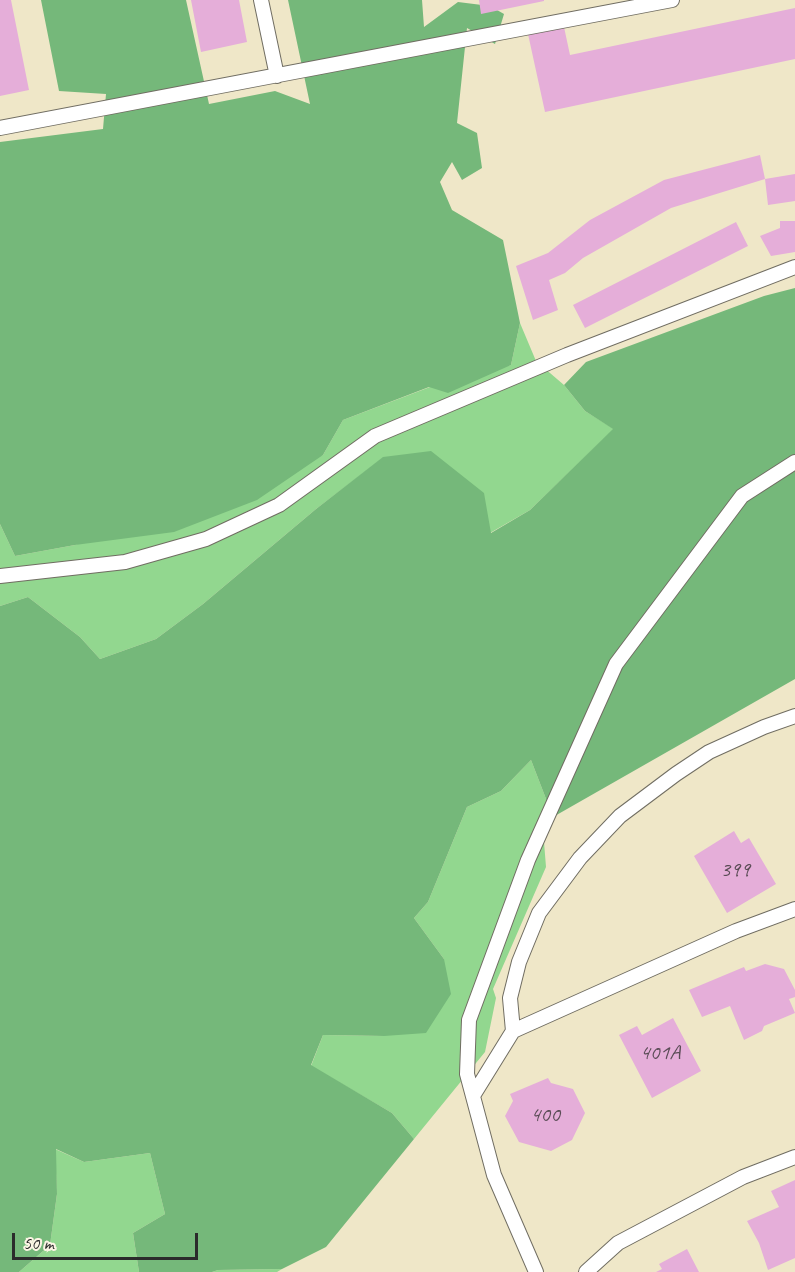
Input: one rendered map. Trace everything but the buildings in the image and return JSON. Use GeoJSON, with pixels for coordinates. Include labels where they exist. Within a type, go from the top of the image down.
{"type":"FeatureCollection","features":[{"type":"Feature","properties":{"kind":"lane"},"geometry":{"type":"LineString","coordinates":[[261,0],[277,76]]}},
{"type":"Feature","properties":{"kind":"lane"},"geometry":{"type":"LineString","coordinates":[[0,128],[672,0]]}},
{"type":"Feature","properties":{"kind":"lane"},"geometry":{"type":"LineString","coordinates":[[0,576],[125,562],[207,539],[279,505],[375,436],[567,355],[795,267]]}},
{"type":"Feature","properties":{"kind":"lane"},"geometry":{"type":"LineString","coordinates":[[536,1272],[494,1174],[467,1074],[469,1020],[528,860],[616,664],[742,496],[795,462]]}},
{"type":"Feature","properties":{"kind":"lane"},"geometry":{"type":"LineString","coordinates":[[513,1031],[510,998],[519,962],[539,913],[580,858],[620,816],[684,768],[720,747],[795,716]]}},
{"type":"Feature","properties":{"kind":"lane"},"geometry":{"type":"LineString","coordinates":[[474,1094],[513,1031],[736,932],[795,909]]}},
{"type":"Feature","properties":{"kind":"lane"},"geometry":{"type":"LineString","coordinates":[[586,1272],[618,1243],[744,1177],[795,1156]]}},
{"type":"Feature","properties":{"kind":"green space"},"geometry":{"type":"Polygon","coordinates":[[[41,0],[186,0],[209,104],[275,91],[310,104],[288,0],[422,0],[424,27],[458,2],[490,6],[504,14],[495,44],[467,28],[457,123],[477,133],[482,168],[462,180],[452,162],[440,182],[452,210],[503,240],[520,323],[511,365],[448,393],[429,387],[343,420],[323,455],[257,500],[174,532],[75,545],[15,556],[0,524],[0,142],[103,129],[106,94],[59,91],[41,0]]]}},
{"type":"Feature","properties":{"kind":"green space"},"geometry":{"type":"Polygon","coordinates":[[[795,288],[795,679],[553,817],[531,760],[501,791],[467,807],[428,902],[414,918],[444,959],[451,994],[426,1033],[384,1036],[323,1035],[311,1065],[392,1113],[414,1139],[326,1247],[282,1269],[139,1272],[133,1233],[165,1214],[150,1153],[84,1162],[56,1149],[57,1194],[50,1245],[19,1272],[0,1272],[0,606],[28,597],[80,637],[100,659],[156,639],[203,604],[316,509],[383,457],[431,451],[484,493],[491,533],[530,510],[613,429],[585,411],[564,385],[586,362],[764,296],[795,288]]]}},
{"type":"Feature","properties":{"kind":"green space"},"geometry":{"type":"Polygon","coordinates":[[[520,323],[536,361],[564,385],[585,411],[614,429],[530,510],[490,533],[383,458],[316,509],[203,604],[156,639],[100,659],[80,637],[28,597],[0,606],[0,524],[15,556],[75,545],[323,455],[343,420],[430,387],[511,365],[520,323]]]}},
{"type":"Feature","properties":{"kind":"green space"},"geometry":{"type":"Polygon","coordinates":[[[531,760],[553,817],[544,842],[546,867],[493,989],[496,998],[485,1052],[414,1139],[392,1113],[311,1066],[323,1035],[384,1036],[444,959],[414,918],[428,902],[467,807],[501,791],[531,760]]]}},
{"type":"Feature","properties":{"kind":"green space"},"geometry":{"type":"Polygon","coordinates":[[[55,1149],[84,1162],[150,1153],[165,1214],[133,1233],[139,1272],[19,1272],[50,1245],[57,1194],[55,1149]]]}},
{"type":"Feature","properties":{"kind":"green space"},"geometry":{"type":"Polygon","coordinates":[[[282,1269],[277,1272],[212,1272],[218,1270],[282,1269]]]}}]}
